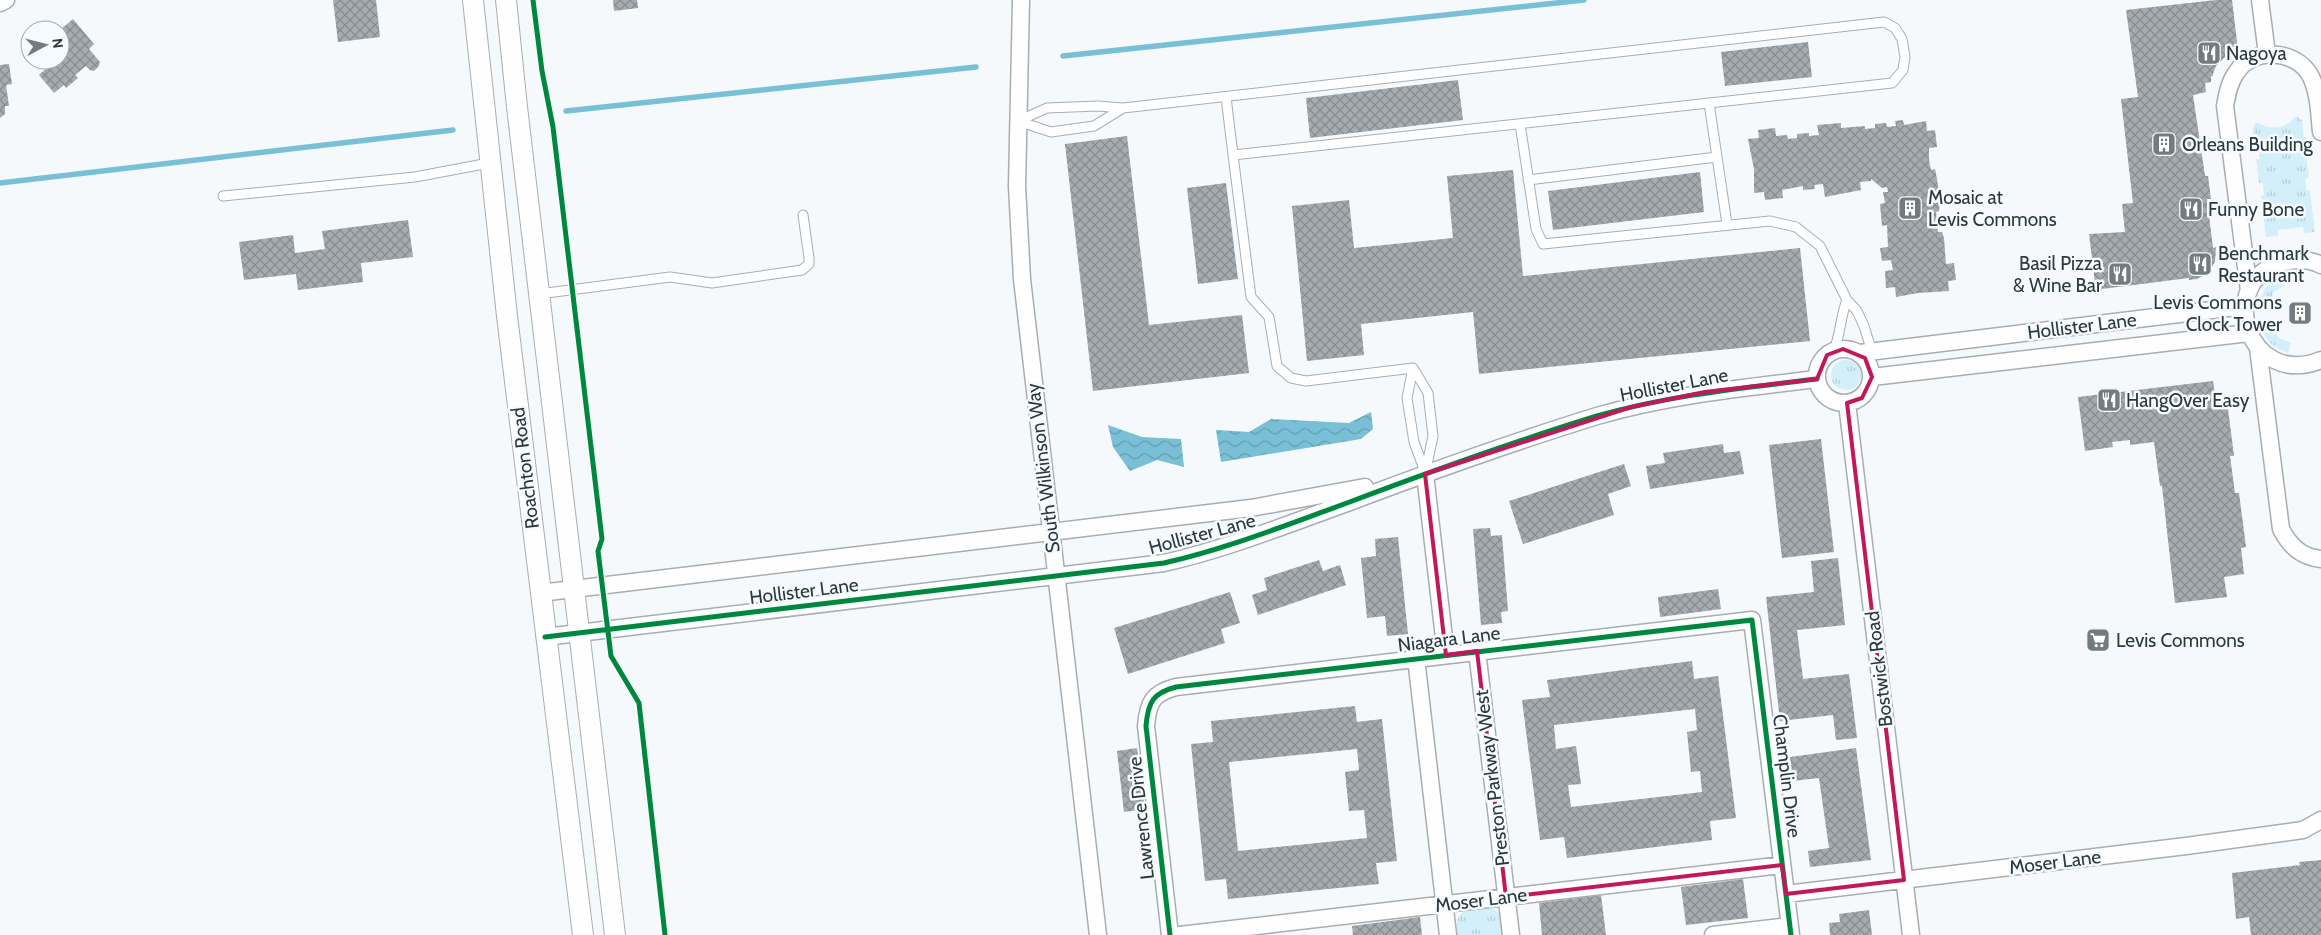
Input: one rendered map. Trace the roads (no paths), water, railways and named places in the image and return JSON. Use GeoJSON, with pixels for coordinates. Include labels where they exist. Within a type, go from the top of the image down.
{"type":"FeatureCollection","features":[{"type":"Feature","properties":{"kind":"street"},"geometry":{"type":"LineString","coordinates":[[0,3],[6,0]]}},
{"type":"Feature","properties":{"kind":"street","name":"Roachton Road"},"geometry":{"type":"LineString","coordinates":[[473,0],[545,637],[583,935]]}},
{"type":"Feature","properties":{"kind":"street","name":"Roachton Road"},"geometry":{"type":"LineString","coordinates":[[506,0],[615,935]]}},
{"type":"Feature","properties":{"kind":"street","name":"South Wilkinson Way"},"geometry":{"type":"LineString","coordinates":[[1022,0],[1017,186],[1022,279],[1098,935]]}},
{"type":"Feature","properties":{"kind":"street"},"geometry":{"type":"LineString","coordinates":[[2260,0],[2267,54]]}},
{"type":"Feature","properties":{"kind":"street"},"geometry":{"type":"LineString","coordinates":[[2321,132],[2316,91],[2310,75],[2300,62],[2285,55],[2267,54],[2249,60],[2236,72],[2228,90],[2225,106],[2247,299],[2248,333],[2266,356],[2288,365],[2300,366],[2321,360]]}},
{"type":"Feature","properties":{"kind":"street"},"geometry":{"type":"LineString","coordinates":[[2247,299],[2266,270],[2278,263],[2305,260],[2321,265]]}},
{"type":"Feature","properties":{"kind":"street","name":"Hollister Lane"},"geometry":{"type":"LineString","coordinates":[[1834,350],[1843,348],[1866,353],[2247,299]]}},
{"type":"Feature","properties":{"kind":"street","name":"Hollister Lane"},"geometry":{"type":"LineString","coordinates":[[1872,377],[2248,333]]}},
{"type":"Feature","properties":{"kind":"street"},"geometry":{"type":"LineString","coordinates":[[2258,348],[2281,529],[2296,550],[2307,556],[2321,559]]}},
{"type":"Feature","properties":{"kind":"street"},"geometry":{"type":"LineString","coordinates":[[1834,350],[1821,362],[1817,379],[1820,388],[1830,399],[1847,404],[1862,398],[1870,385],[1872,377],[1866,353]]}},
{"type":"Feature","properties":{"kind":"street","name":"Hollister Lane"},"geometry":{"type":"LineString","coordinates":[[545,637],[1164,563],[1192,557],[1256,536],[1426,474],[1631,407],[1705,392],[1817,379]]}},
{"type":"Feature","properties":{"kind":"street","name":"Bostwick Road"},"geometry":{"type":"LineString","coordinates":[[1847,404],[1910,935]]}},
{"type":"Feature","properties":{"kind":"street"},"geometry":{"type":"LineString","coordinates":[[1426,474],[1446,655]]}},
{"type":"Feature","properties":{"kind":"street","name":"Hollister Lane"},"geometry":{"type":"LineString","coordinates":[[540,593],[1251,508],[1311,499],[1426,474]]}},
{"type":"Feature","properties":{"kind":"street","name":"Niagara Lane"},"geometry":{"type":"LineString","coordinates":[[1153,699],[1162,691],[1176,687],[1752,620]]}},
{"type":"Feature","properties":{"kind":"street","name":"Champlin Drive"},"geometry":{"type":"LineString","coordinates":[[1752,620],[1790,931]]}},
{"type":"Feature","properties":{"kind":"street","name":"Preston Parkway West"},"geometry":{"type":"LineString","coordinates":[[1477,651],[1511,935]]}},
{"type":"Feature","properties":{"kind":"street"},"geometry":{"type":"LineString","coordinates":[[1416,658],[1448,935]]}},
{"type":"Feature","properties":{"kind":"street","name":"Lawrence Drive"},"geometry":{"type":"LineString","coordinates":[[1153,699],[1147,712],[1146,726],[1170,935]]}},
{"type":"Feature","properties":{"kind":"street","name":"Moser Lane"},"geometry":{"type":"LineString","coordinates":[[1786,894],[2303,830],[2321,820]]}},
{"type":"Feature","properties":{"kind":"street","name":"Moser Lane"},"geometry":{"type":"LineString","coordinates":[[1180,935],[1782,865]]}},
{"type":"Feature","properties":{"kind":"street"},"geometry":{"type":"LineString","coordinates":[[1713,935],[1790,931]]}},
{"type":"Feature","properties":{"kind":"lane"},"geometry":{"type":"LineString","coordinates":[[1018,121],[1047,108],[1098,106],[1123,108],[1884,22],[1894,28],[1902,40],[1905,57],[1903,70],[1892,83],[1233,155]]}},
{"type":"Feature","properties":{"kind":"lane"},"geometry":{"type":"LineString","coordinates":[[1226,97],[1251,297],[1269,317],[1276,366],[1291,378],[1306,381],[1414,368]]}},
{"type":"Feature","properties":{"kind":"lane"},"geometry":{"type":"LineString","coordinates":[[1709,103],[1727,224]]}},
{"type":"Feature","properties":{"kind":"lane"},"geometry":{"type":"LineString","coordinates":[[1018,121],[1052,132],[1094,126],[1123,108]]}},
{"type":"Feature","properties":{"kind":"lane"},"geometry":{"type":"LineString","coordinates":[[1520,124],[1536,229],[1543,244],[1770,221],[1796,227],[1820,246],[1847,300],[1857,311],[1864,326],[1866,353]]}},
{"type":"Feature","properties":{"kind":"lane"},"geometry":{"type":"LineString","coordinates":[[1528,180],[1717,156]]}},
{"type":"Feature","properties":{"kind":"lane"},"geometry":{"type":"LineString","coordinates":[[223,196],[415,178],[490,162]]}},
{"type":"Feature","properties":{"kind":"lane"},"geometry":{"type":"LineString","coordinates":[[539,294],[670,277],[712,283],[802,270],[809,264],[803,215]]}},
{"type":"Feature","properties":{"kind":"lane"},"geometry":{"type":"LineString","coordinates":[[1834,350],[1840,335],[1841,315],[1847,300]]}},
{"type":"Feature","properties":{"kind":"lane"},"geometry":{"type":"LineString","coordinates":[[1414,368],[1407,398],[1414,442],[1426,474]]}},
{"type":"Feature","properties":{"kind":"lane"},"geometry":{"type":"LineString","coordinates":[[1414,368],[1428,392],[1433,436],[1426,474]]}},
{"type":"Feature","properties":{"kind":"water"},"geometry":{"type":"Polygon","coordinates":[[[1371,412],[1373,429],[1361,439],[1221,462],[1216,430],[1249,432],[1271,419],[1349,423],[1371,412]]]}},
{"type":"Feature","properties":{"kind":"water"},"geometry":{"type":"Polygon","coordinates":[[[1108,425],[1142,437],[1181,439],[1184,467],[1157,460],[1130,471],[1113,447],[1108,425]]]}},
{"type":"Feature","properties":{"kind":"waterway"},"geometry":{"type":"LineString","coordinates":[[1063,56],[1584,0]]}},
{"type":"Feature","properties":{"kind":"waterway"},"geometry":{"type":"LineString","coordinates":[[566,111],[976,67]]}},
{"type":"Feature","properties":{"kind":"waterway"},"geometry":{"type":"LineString","coordinates":[[0,183],[453,130]]}},
{"type":"Feature","properties":{"kind":"place","name":"Nagoya"},"geometry":{"type":"Point","coordinates":[2209,53]}},
{"type":"Feature","properties":{"kind":"place","name":"Orleans Building"},"geometry":{"type":"Point","coordinates":[2164,144]}},
{"type":"Feature","properties":{"kind":"place","name":"Mosaic at Levis Commons"},"geometry":{"type":"Point","coordinates":[1910,208]}},
{"type":"Feature","properties":{"kind":"place","name":"Funny Bone"},"geometry":{"type":"Point","coordinates":[2191,209]}},
{"type":"Feature","properties":{"kind":"place","name":"Benchmark Restaurant"},"geometry":{"type":"Point","coordinates":[2200,264]}},
{"type":"Feature","properties":{"kind":"place","name":"Basil Pizza & Wine Bar"},"geometry":{"type":"Point","coordinates":[2120,274]}},
{"type":"Feature","properties":{"kind":"place","name":"Levis Commons Clock Tower"},"geometry":{"type":"Point","coordinates":[2300,313]}},
{"type":"Feature","properties":{"kind":"place","name":"HangOver Easy"},"geometry":{"type":"Point","coordinates":[2109,400]}},
{"type":"Feature","properties":{"kind":"place","name":"Levis Commons"},"geometry":{"type":"Point","coordinates":[2098,640]}}]}
